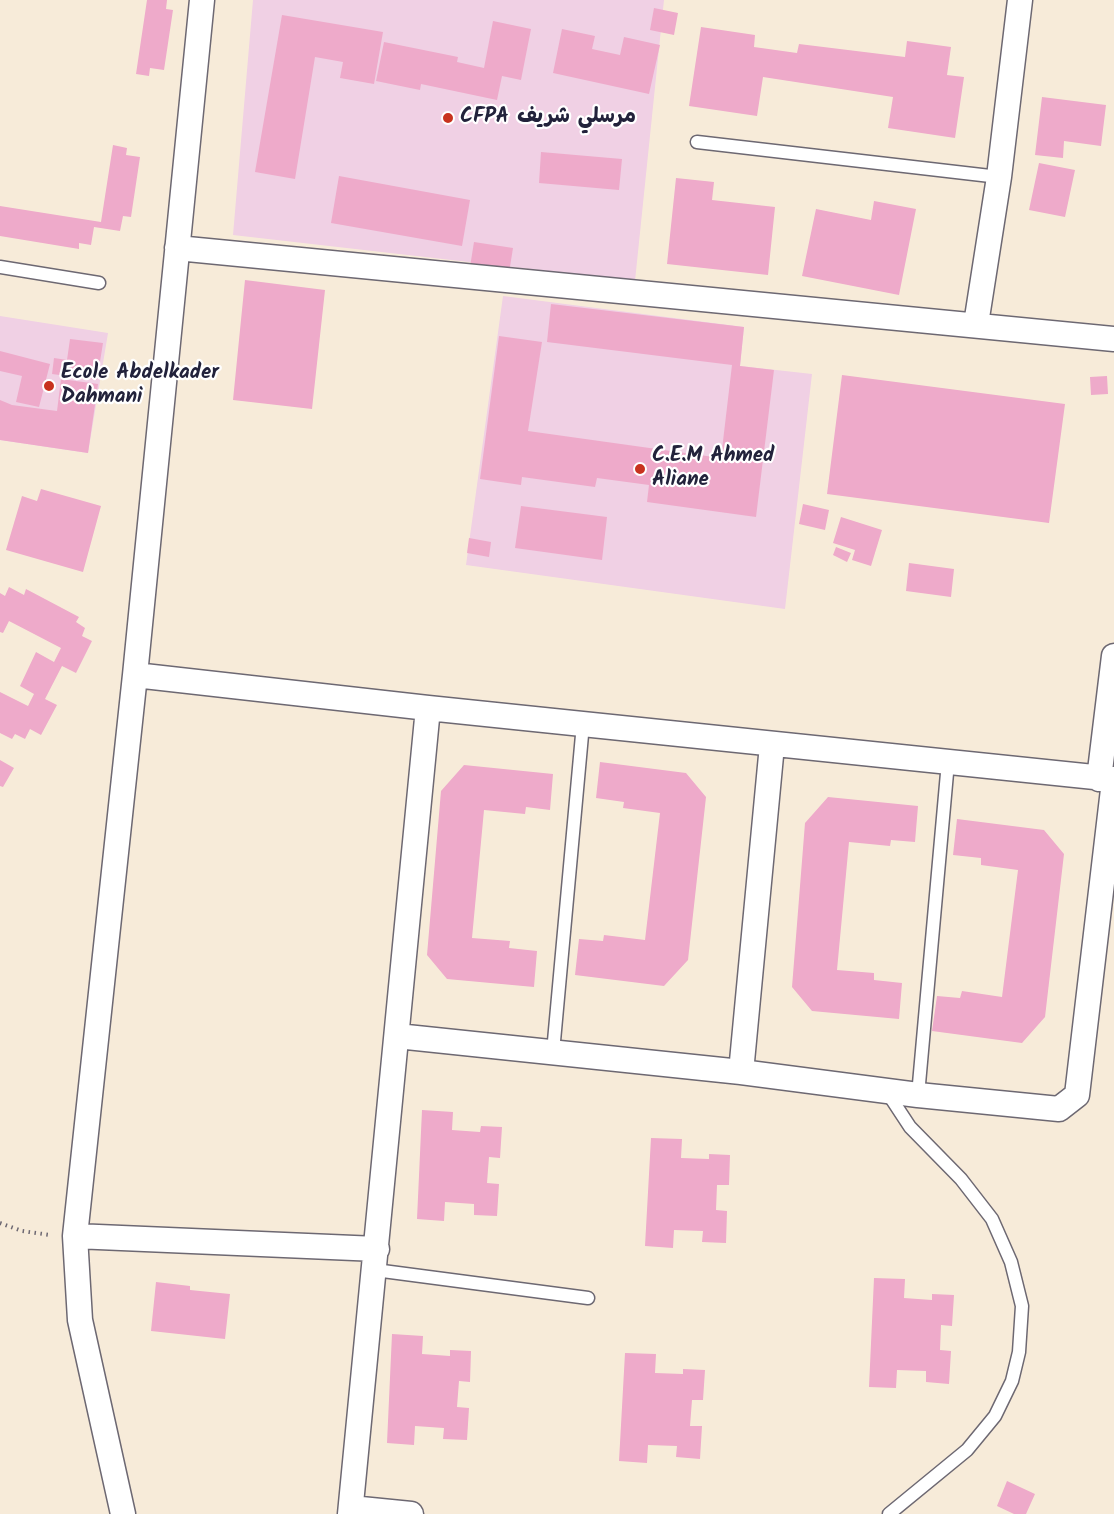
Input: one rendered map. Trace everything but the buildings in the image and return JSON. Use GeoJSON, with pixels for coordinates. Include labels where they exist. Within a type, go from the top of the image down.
{"type":"FeatureCollection","features":[{"type":"Feature","properties":{"kind":"street"},"geometry":{"type":"LineString","coordinates":[[123,1514],[80,1320],[75,1236],[135,675],[202,0]]}},
{"type":"Feature","properties":{"kind":"street"},"geometry":{"type":"LineString","coordinates":[[976,324],[999,177],[1020,0]]}},
{"type":"Feature","properties":{"kind":"street"},"geometry":{"type":"LineString","coordinates":[[177,248],[1114,339]]}},
{"type":"Feature","properties":{"kind":"street"},"geometry":{"type":"LineString","coordinates":[[397,1036],[741,1072],[918,1095],[1059,1109],[1077,1095],[1109,780],[1114,656]]}},
{"type":"Feature","properties":{"kind":"street"},"geometry":{"type":"LineString","coordinates":[[135,675],[1109,780]]}},
{"type":"Feature","properties":{"kind":"street"},"geometry":{"type":"LineString","coordinates":[[411,1514],[350,1511],[428,708]]}},
{"type":"Feature","properties":{"kind":"street"},"geometry":{"type":"LineString","coordinates":[[741,1072],[772,745]]}},
{"type":"Feature","properties":{"kind":"street"},"geometry":{"type":"LineString","coordinates":[[75,1236],[376,1260]]}},
{"type":"Feature","properties":{"kind":"lane"},"geometry":{"type":"LineString","coordinates":[[697,142],[999,177]]}},
{"type":"Feature","properties":{"kind":"lane"},"geometry":{"type":"LineString","coordinates":[[0,267],[99,283]]}},
{"type":"Feature","properties":{"kind":"lane"},"geometry":{"type":"LineString","coordinates":[[553,1052],[583,724]]}},
{"type":"Feature","properties":{"kind":"lane"},"geometry":{"type":"LineString","coordinates":[[918,1095],[948,762]]}},
{"type":"Feature","properties":{"kind":"lane"},"geometry":{"type":"LineString","coordinates":[[887,1091],[910,1127],[962,1179],[992,1219],[1011,1262],[1022,1306],[1019,1352],[1012,1381],[995,1416],[967,1450],[889,1514]]}},
{"type":"Feature","properties":{"kind":"lane"},"geometry":{"type":"LineString","coordinates":[[376,1260],[588,1298]]}},
{"type":"Feature","properties":{"kind":"path"},"geometry":{"type":"LineString","coordinates":[[0,1223],[22,1231],[75,1236]]}},
{"type":"Feature","properties":{"kind":"shaded area","name":"CFPA مرسلي شريف"},"geometry":{"type":"Polygon","coordinates":[[[253,0],[664,0],[635,281],[233,235],[253,0]]]}},
{"type":"Feature","properties":{"kind":"shaded area","name":"C.E.M Ahmed Aliane"},"geometry":{"type":"Polygon","coordinates":[[[503,296],[744,327],[740,366],[812,374],[785,609],[466,565],[503,296]]]}},
{"type":"Feature","properties":{"kind":"shaded area","name":"Ecole Abdelkader Dahmani"},"geometry":{"type":"Polygon","coordinates":[[[0,316],[108,333],[88,453],[0,440],[0,316]]]}},
{"type":"Feature","properties":{"kind":"place","name":"CFPA مرسلي شريف"},"geometry":{"type":"Point","coordinates":[448,118]}},
{"type":"Feature","properties":{"kind":"place","name":"Ecole Abdelkader Dahmani"},"geometry":{"type":"Point","coordinates":[49,386]}},
{"type":"Feature","properties":{"kind":"place","name":"C.E.M Ahmed Aliane"},"geometry":{"type":"Point","coordinates":[640,469]}}]}
